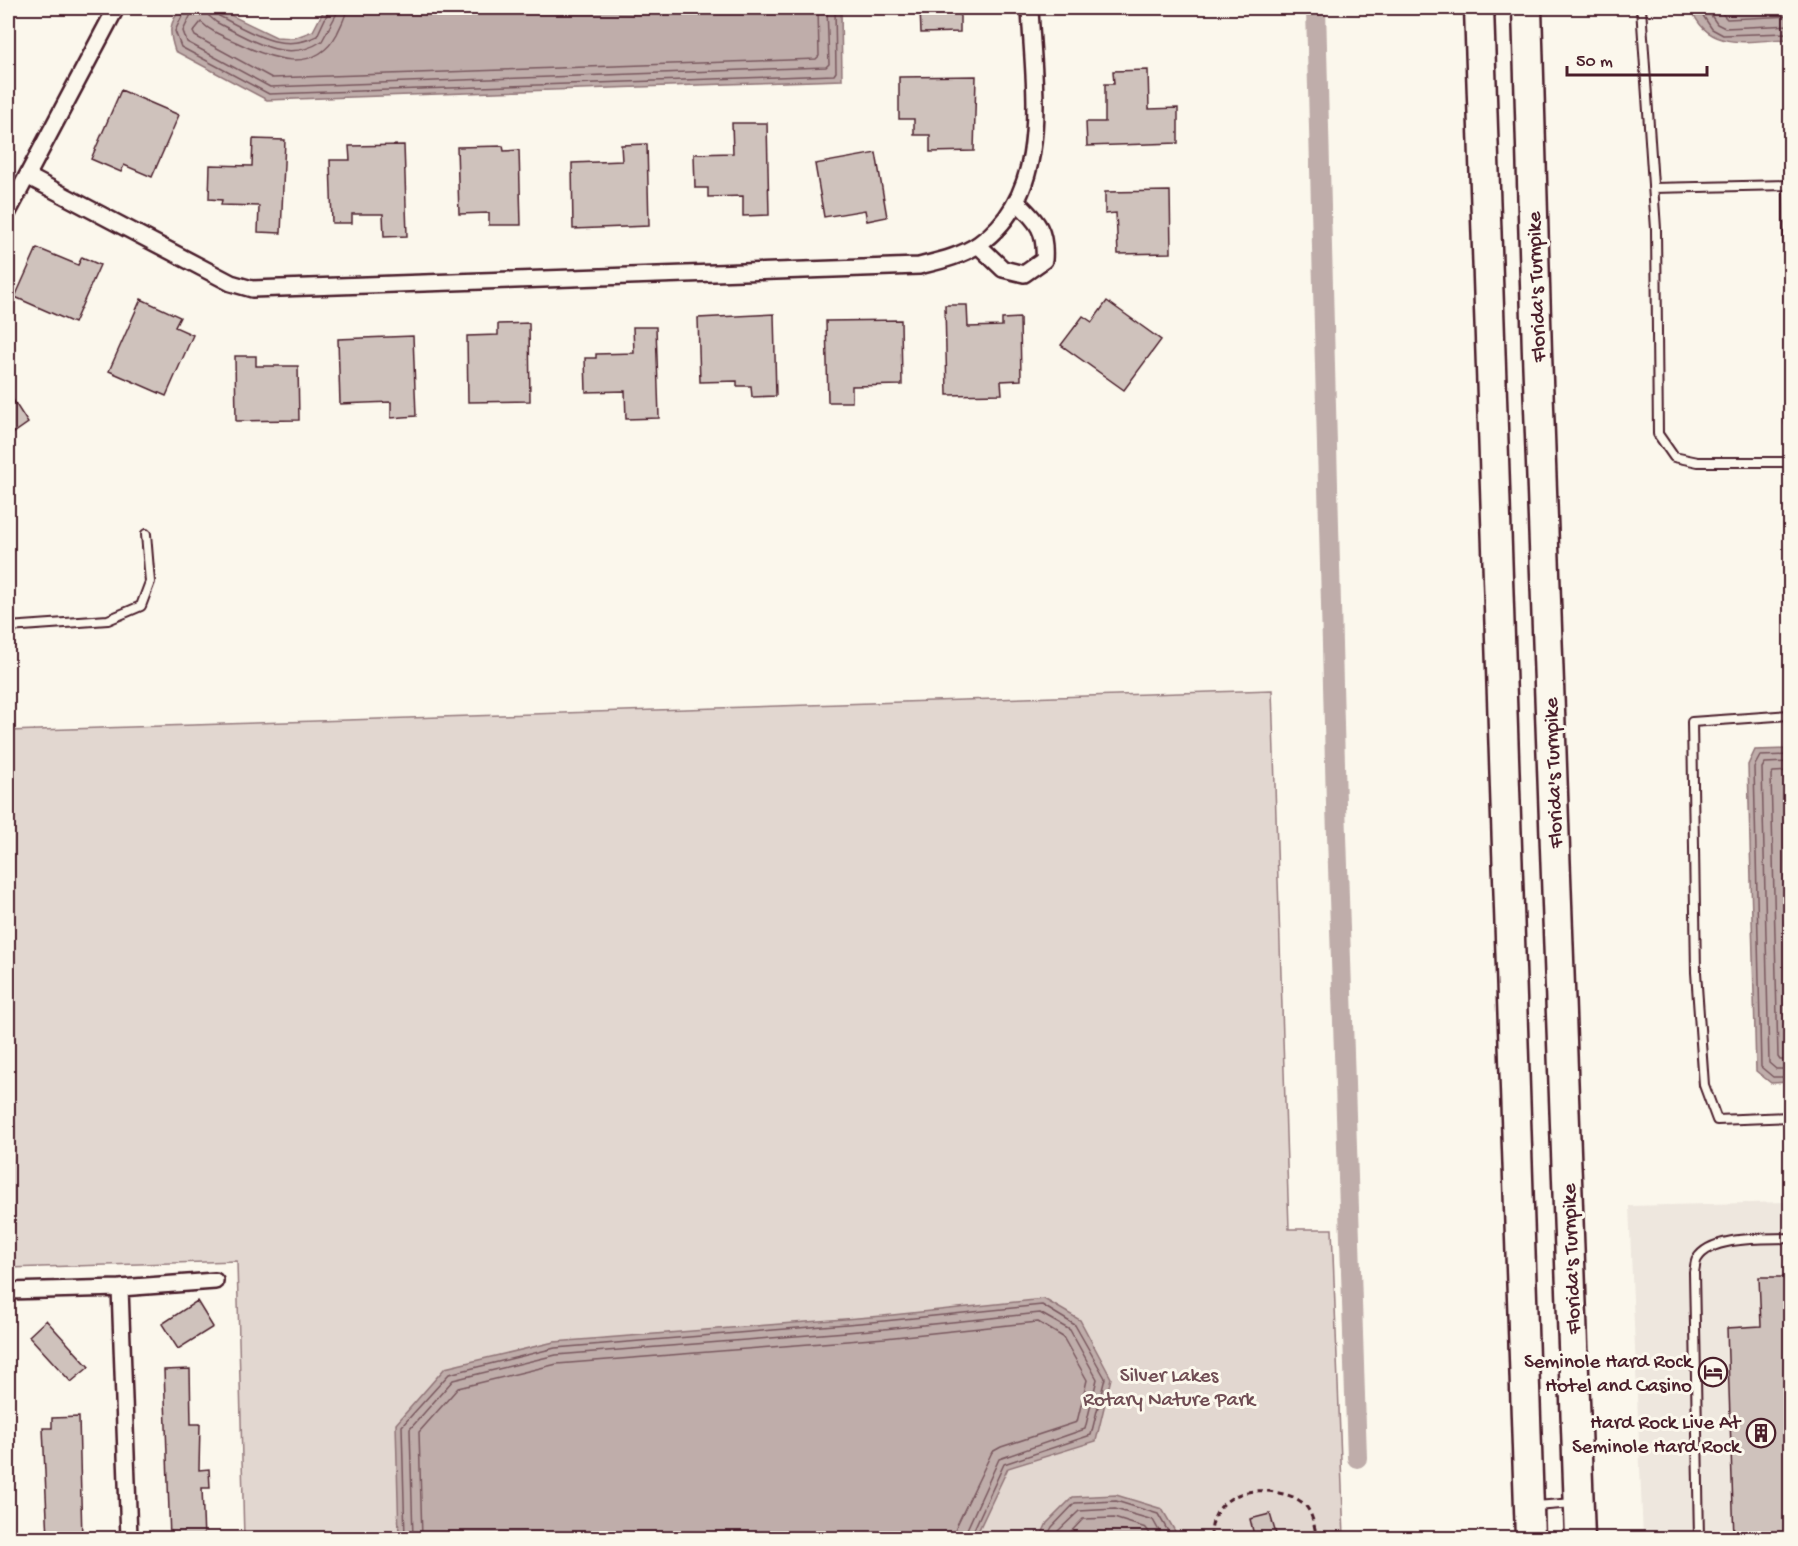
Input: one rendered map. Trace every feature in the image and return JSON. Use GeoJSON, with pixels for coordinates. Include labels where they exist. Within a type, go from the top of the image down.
{"type":"FeatureCollection","features":[{"type":"Feature","properties":{"kind":"highway"},"geometry":{"type":"LineString","coordinates":[[1479,8],[1530,1539]]}},
{"type":"Feature","properties":{"kind":"highway","name":"Florida's Turnpike"},"geometry":{"type":"LineString","coordinates":[[1527,8],[1537,353],[1580,1539]]}},
{"type":"Feature","properties":{"kind":"street"},"geometry":{"type":"LineString","coordinates":[[8,212],[116,8]]}},
{"type":"Feature","properties":{"kind":"street"},"geometry":{"type":"LineString","coordinates":[[27,176],[231,283],[252,289],[919,266],[950,258],[978,245],[996,229],[1018,203],[1030,169],[1034,131],[1030,8]]}},
{"type":"Feature","properties":{"kind":"street"},"geometry":{"type":"LineString","coordinates":[[978,245],[1003,269],[1024,274],[1044,260],[1045,240],[1036,220],[1018,203]]}},
{"type":"Feature","properties":{"kind":"street"},"geometry":{"type":"LineString","coordinates":[[8,1291],[120,1288],[215,1281]]}},
{"type":"Feature","properties":{"kind":"street"},"geometry":{"type":"LineString","coordinates":[[120,1288],[129,1539]]}},
{"type":"Feature","properties":{"kind":"lane"},"geometry":{"type":"LineString","coordinates":[[1641,8],[1653,188],[1658,434],[1674,457],[1698,462],[1791,462]]}},
{"type":"Feature","properties":{"kind":"lane"},"geometry":{"type":"LineString","coordinates":[[1653,188],[1789,185],[1791,423]]}},
{"type":"Feature","properties":{"kind":"lane"},"geometry":{"type":"LineString","coordinates":[[8,627],[108,620],[141,606],[150,582],[146,534]]}},
{"type":"Feature","properties":{"kind":"lane"},"geometry":{"type":"LineString","coordinates":[[1791,715],[1692,722],[1696,972],[1704,1085],[1718,1120],[1791,1118]]}},
{"type":"Feature","properties":{"kind":"lane"},"geometry":{"type":"LineString","coordinates":[[1699,1539],[1694,1272],[1697,1258],[1712,1246],[1737,1240],[1791,1238]]}},
{"type":"Feature","properties":{"kind":"lane"},"geometry":{"type":"LineString","coordinates":[[1529,1507],[1579,1503]]}},
{"type":"Feature","properties":{"kind":"path"},"geometry":{"type":"LineString","coordinates":[[1211,1539],[1214,1518],[1221,1506],[1231,1497],[1250,1490],[1288,1495],[1299,1501],[1311,1513],[1317,1539]]}},
{"type":"Feature","properties":{"kind":"shaded area","name":"Seminole Hard Rock Hotel and Casino"},"geometry":{"type":"Polygon","coordinates":[[[1790,1202],[1790,1538],[1643,1538],[1629,1206],[1790,1202]]]}},
{"type":"Feature","properties":{"kind":"green space","name":"Silver Lakes Rotary Nature Park"},"geometry":{"type":"Polygon","coordinates":[[[1272,690],[1289,1229],[1332,1229],[1344,1538],[244,1538],[237,1261],[8,1268],[8,731],[1272,690]]]}},
{"type":"Feature","properties":{"kind":"water"},"geometry":{"type":"Polygon","coordinates":[[[182,8],[216,8],[276,37],[294,38],[313,31],[325,8],[841,8],[842,80],[267,100],[175,51],[171,28],[182,8]]]}},
{"type":"Feature","properties":{"kind":"water"},"geometry":{"type":"Polygon","coordinates":[[[1691,8],[1790,8],[1790,39],[1746,42],[1720,38],[1708,32],[1699,23],[1691,8]]]}},
{"type":"Feature","properties":{"kind":"water"},"geometry":{"type":"Polygon","coordinates":[[[1790,749],[1790,1082],[1771,1083],[1756,1071],[1748,765],[1755,750],[1790,749]]]}},
{"type":"Feature","properties":{"kind":"water"},"geometry":{"type":"Polygon","coordinates":[[[1044,1299],[1080,1320],[1111,1378],[1096,1441],[1008,1468],[975,1538],[399,1538],[396,1424],[445,1368],[554,1342],[883,1316],[1044,1299]]]}},
{"type":"Feature","properties":{"kind":"water"},"geometry":{"type":"Polygon","coordinates":[[[1116,1495],[1162,1509],[1179,1538],[1040,1538],[1047,1523],[1073,1497],[1116,1495]]]}},
{"type":"Feature","properties":{"kind":"building"},"geometry":{"type":"Polygon","coordinates":[[[920,8],[960,8],[960,32],[921,33],[920,8]]]}},
{"type":"Feature","properties":{"kind":"building"},"geometry":{"type":"Polygon","coordinates":[[[1148,70],[1149,109],[1178,108],[1178,143],[1087,146],[1086,122],[1105,122],[1105,84],[1114,84],[1113,71],[1148,70]]]}},
{"type":"Feature","properties":{"kind":"building"},"geometry":{"type":"Polygon","coordinates":[[[976,76],[974,151],[930,152],[930,135],[914,135],[914,119],[899,119],[899,77],[976,76]]]}},
{"type":"Feature","properties":{"kind":"building"},"geometry":{"type":"Polygon","coordinates":[[[121,90],[179,115],[152,177],[124,165],[121,172],[91,159],[121,90]]]}},
{"type":"Feature","properties":{"kind":"building"},"geometry":{"type":"Polygon","coordinates":[[[732,123],[767,123],[769,215],[743,216],[743,196],[708,197],[708,188],[695,188],[694,154],[733,153],[732,123]]]}},
{"type":"Feature","properties":{"kind":"building"},"geometry":{"type":"Polygon","coordinates":[[[253,139],[285,140],[281,233],[258,232],[259,206],[221,205],[222,200],[209,199],[210,165],[252,166],[253,139]]]}},
{"type":"Feature","properties":{"kind":"building"},"geometry":{"type":"Polygon","coordinates":[[[647,144],[649,226],[573,229],[572,163],[622,161],[621,145],[647,144]]]}},
{"type":"Feature","properties":{"kind":"building"},"geometry":{"type":"Polygon","coordinates":[[[404,145],[407,236],[384,237],[383,214],[352,214],[352,223],[332,223],[330,160],[350,160],[349,146],[404,145]]]}},
{"type":"Feature","properties":{"kind":"building"},"geometry":{"type":"Polygon","coordinates":[[[503,146],[504,151],[519,150],[521,225],[489,225],[489,213],[459,214],[457,147],[503,146]]]}},
{"type":"Feature","properties":{"kind":"building"},"geometry":{"type":"Polygon","coordinates":[[[876,153],[887,217],[867,221],[865,210],[824,217],[815,164],[876,153]]]}},
{"type":"Feature","properties":{"kind":"building"},"geometry":{"type":"Polygon","coordinates":[[[1170,191],[1171,253],[1118,254],[1116,213],[1105,214],[1105,192],[1170,191]]]}},
{"type":"Feature","properties":{"kind":"building"},"geometry":{"type":"Polygon","coordinates":[[[37,248],[78,265],[82,257],[100,265],[74,323],[15,297],[37,248]]]}},
{"type":"Feature","properties":{"kind":"building"},"geometry":{"type":"Polygon","coordinates":[[[141,299],[180,317],[175,327],[193,335],[166,396],[109,371],[141,299]]]}},
{"type":"Feature","properties":{"kind":"building"},"geometry":{"type":"Polygon","coordinates":[[[1107,301],[1161,340],[1124,390],[1061,345],[1083,316],[1092,322],[1107,301]]]}},
{"type":"Feature","properties":{"kind":"building"},"geometry":{"type":"Polygon","coordinates":[[[945,305],[967,305],[968,327],[1002,326],[1002,319],[1020,318],[1021,380],[1001,381],[1002,394],[947,395],[945,305]]]}},
{"type":"Feature","properties":{"kind":"building"},"geometry":{"type":"Polygon","coordinates":[[[774,314],[776,396],[752,397],[751,386],[737,386],[737,381],[700,382],[698,318],[774,314]]]}},
{"type":"Feature","properties":{"kind":"building"},"geometry":{"type":"Polygon","coordinates":[[[901,320],[902,385],[852,386],[852,402],[828,402],[826,321],[901,320]]]}},
{"type":"Feature","properties":{"kind":"building"},"geometry":{"type":"Polygon","coordinates":[[[529,323],[530,401],[468,402],[467,336],[498,335],[498,324],[529,323]]]}},
{"type":"Feature","properties":{"kind":"building"},"geometry":{"type":"Polygon","coordinates":[[[633,327],[656,327],[659,418],[626,419],[625,391],[586,392],[585,358],[596,358],[596,354],[634,353],[633,327]]]}},
{"type":"Feature","properties":{"kind":"building"},"geometry":{"type":"Polygon","coordinates":[[[413,336],[416,416],[391,418],[391,402],[340,404],[338,339],[413,336]]]}},
{"type":"Feature","properties":{"kind":"building"},"geometry":{"type":"Polygon","coordinates":[[[235,356],[256,356],[256,366],[298,366],[299,420],[236,421],[235,356]]]}},
{"type":"Feature","properties":{"kind":"building"},"geometry":{"type":"Polygon","coordinates":[[[8,392],[28,423],[8,437],[8,392]]]}},
{"type":"Feature","properties":{"kind":"building","name":"Hard Rock Live At Seminole Hard Rock"},"geometry":{"type":"Polygon","coordinates":[[[1759,1277],[1791,1277],[1791,1539],[1734,1539],[1727,1328],[1761,1326],[1759,1277]]]}},
{"type":"Feature","properties":{"kind":"building"},"geometry":{"type":"Polygon","coordinates":[[[197,1301],[213,1327],[178,1349],[162,1324],[197,1301]]]}},
{"type":"Feature","properties":{"kind":"building"},"geometry":{"type":"Polygon","coordinates":[[[46,1320],[89,1367],[71,1382],[29,1336],[46,1320]]]}},
{"type":"Feature","properties":{"kind":"building"},"geometry":{"type":"Polygon","coordinates":[[[190,1369],[191,1424],[200,1424],[199,1470],[209,1469],[210,1488],[202,1488],[204,1539],[170,1539],[164,1370],[190,1369]]]}},
{"type":"Feature","properties":{"kind":"building"},"geometry":{"type":"Polygon","coordinates":[[[79,1417],[82,1539],[48,1539],[43,1428],[52,1428],[52,1418],[79,1417]]]}},
{"type":"Feature","properties":{"kind":"building"},"geometry":{"type":"Polygon","coordinates":[[[1270,1514],[1276,1534],[1255,1539],[1250,1519],[1270,1514]]]}},
{"type":"Feature","properties":{"kind":"waterway"},"geometry":{"type":"LineString","coordinates":[[1316,8],[1336,804],[1357,1458]]}},
{"type":"Feature","properties":{"kind":"place","name":"Seminole Hard Rock Hotel and Casino"},"geometry":{"type":"Point","coordinates":[1713,1372]}},
{"type":"Feature","properties":{"kind":"place","name":"Hard Rock Live At Seminole Hard Rock"},"geometry":{"type":"Point","coordinates":[1761,1433]}}]}
